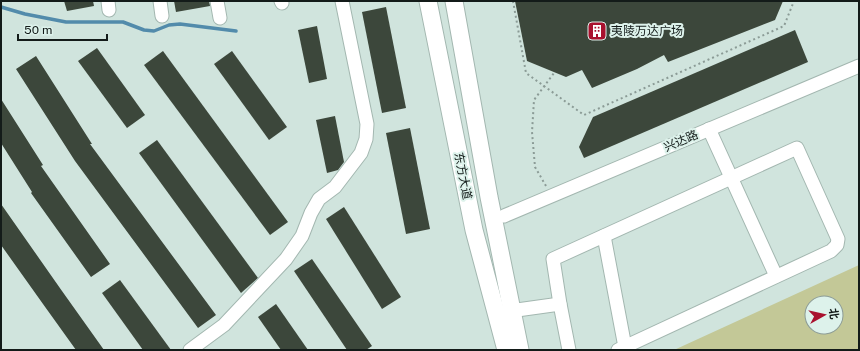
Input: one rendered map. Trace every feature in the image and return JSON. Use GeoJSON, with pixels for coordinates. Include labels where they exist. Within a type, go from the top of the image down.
{"type":"FeatureCollection","features":[{"type":"Feature","properties":{"kind":"main road","name":"东方大道"},"geometry":{"type":"LineString","coordinates":[[428,1],[474,230],[507,350]]}},
{"type":"Feature","properties":{"kind":"main road"},"geometry":{"type":"LineString","coordinates":[[443,1],[507,350]]}},
{"type":"Feature","properties":{"kind":"main road"},"geometry":{"type":"LineString","coordinates":[[454,1],[489,197],[522,350]]}},
{"type":"Feature","properties":{"kind":"main road"},"geometry":{"type":"LineString","coordinates":[[464,1],[504,216],[522,350]]}},
{"type":"Feature","properties":{"kind":"street"},"geometry":{"type":"LineString","coordinates":[[160,1],[162,16]]}},
{"type":"Feature","properties":{"kind":"street"},"geometry":{"type":"LineString","coordinates":[[217,1],[220,18]]}},
{"type":"Feature","properties":{"kind":"street"},"geometry":{"type":"LineString","coordinates":[[190,350],[224,325],[286,259],[302,236],[311,213],[319,199],[335,187],[361,153],[366,139],[368,124],[342,1]]}},
{"type":"Feature","properties":{"kind":"street","name":"兴达路"},"geometry":{"type":"LineString","coordinates":[[504,216],[859,66]]}},
{"type":"Feature","properties":{"kind":"street"},"geometry":{"type":"LineString","coordinates":[[709,129],[776,276]]}},
{"type":"Feature","properties":{"kind":"street"},"geometry":{"type":"LineString","coordinates":[[569,350],[553,259],[796,148],[838,239],[837,245],[831,251],[622,348],[604,236]]}},
{"type":"Feature","properties":{"kind":"street"},"geometry":{"type":"LineString","coordinates":[[517,310],[560,304]]}},
{"type":"Feature","properties":{"kind":"path"},"geometry":{"type":"LineString","coordinates":[[512,1],[526,73],[584,115],[784,26],[794,1]]}},
{"type":"Feature","properties":{"kind":"path"},"geometry":{"type":"LineString","coordinates":[[551,196],[535,167],[532,132],[534,100],[554,73]]}},
{"type":"Feature","properties":{"kind":"green space"},"geometry":{"type":"Polygon","coordinates":[[[859,265],[859,350],[674,350],[859,265]]]}},
{"type":"Feature","properties":{"kind":"building"},"geometry":{"type":"Polygon","coordinates":[[[64,1],[93,1],[94,6],[67,11],[64,1]]]}},
{"type":"Feature","properties":{"kind":"building"},"geometry":{"type":"Polygon","coordinates":[[[174,1],[209,1],[210,6],[176,12],[174,1]]]}},
{"type":"Feature","properties":{"kind":"building","name":"夷陵万达广场"},"geometry":{"type":"Polygon","coordinates":[[[515,1],[783,1],[775,20],[668,62],[664,55],[637,69],[592,88],[582,70],[566,77],[527,61],[515,1]]]}},
{"type":"Feature","properties":{"kind":"building"},"geometry":{"type":"Polygon","coordinates":[[[386,7],[406,108],[382,113],[362,12],[386,7]]]}},
{"type":"Feature","properties":{"kind":"building"},"geometry":{"type":"Polygon","coordinates":[[[317,26],[327,79],[309,83],[298,30],[317,26]]]}},
{"type":"Feature","properties":{"kind":"building"},"geometry":{"type":"Polygon","coordinates":[[[795,30],[808,62],[584,158],[579,147],[593,117],[795,30]]]}},
{"type":"Feature","properties":{"kind":"building"},"geometry":{"type":"Polygon","coordinates":[[[97,48],[145,115],[127,128],[78,61],[97,48]]]}},
{"type":"Feature","properties":{"kind":"building"},"geometry":{"type":"Polygon","coordinates":[[[163,51],[288,222],[270,235],[144,65],[163,51]]]}},
{"type":"Feature","properties":{"kind":"building"},"geometry":{"type":"Polygon","coordinates":[[[232,51],[287,127],[269,140],[214,64],[232,51]]]}},
{"type":"Feature","properties":{"kind":"building"},"geometry":{"type":"Polygon","coordinates":[[[36,56],[92,144],[90,144],[216,315],[198,328],[75,161],[16,69],[36,56]]]}},
{"type":"Feature","properties":{"kind":"building"},"geometry":{"type":"Polygon","coordinates":[[[1,99],[43,165],[41,166],[110,264],[91,277],[31,193],[32,192],[1,143],[1,99]]]}},
{"type":"Feature","properties":{"kind":"building"},"geometry":{"type":"Polygon","coordinates":[[[335,116],[344,162],[338,170],[327,173],[316,120],[335,116]]]}},
{"type":"Feature","properties":{"kind":"building"},"geometry":{"type":"Polygon","coordinates":[[[410,128],[430,229],[406,234],[386,133],[410,128]]]}},
{"type":"Feature","properties":{"kind":"building"},"geometry":{"type":"Polygon","coordinates":[[[157,140],[258,278],[241,293],[139,153],[157,140]]]}},
{"type":"Feature","properties":{"kind":"building"},"geometry":{"type":"Polygon","coordinates":[[[1,204],[104,350],[76,350],[1,245],[1,204]]]}},
{"type":"Feature","properties":{"kind":"building"},"geometry":{"type":"Polygon","coordinates":[[[344,207],[401,297],[382,309],[326,219],[344,207]]]}},
{"type":"Feature","properties":{"kind":"building"},"geometry":{"type":"Polygon","coordinates":[[[312,259],[372,346],[366,350],[347,350],[294,271],[312,259]]]}},
{"type":"Feature","properties":{"kind":"building"},"geometry":{"type":"Polygon","coordinates":[[[120,280],[171,350],[143,350],[102,293],[120,280]]]}},
{"type":"Feature","properties":{"kind":"building"},"geometry":{"type":"Polygon","coordinates":[[[276,304],[308,350],[281,350],[258,317],[276,304]]]}},
{"type":"Feature","properties":{"kind":"waterway"},"geometry":{"type":"LineString","coordinates":[[1,7],[25,14],[66,22],[123,22],[144,30],[154,31],[169,25],[180,24],[236,31]]}},
{"type":"Feature","properties":{"kind":"place","name":"夷陵万达广场"},"geometry":{"type":"Point","coordinates":[597,31]}}]}
